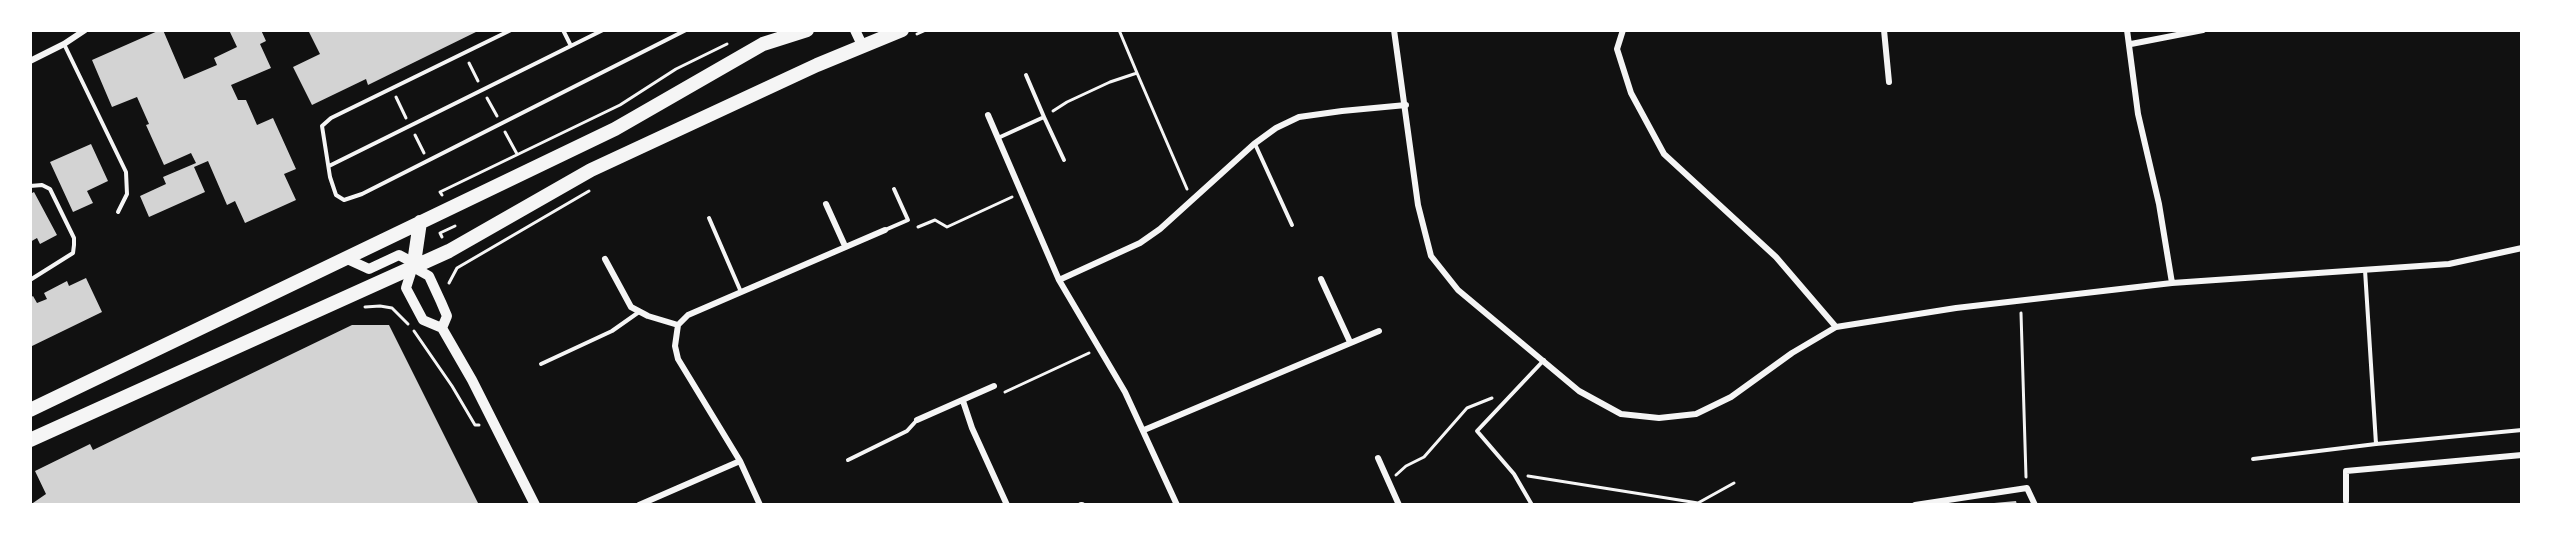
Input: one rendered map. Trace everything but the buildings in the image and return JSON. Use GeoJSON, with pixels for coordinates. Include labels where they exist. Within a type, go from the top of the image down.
{"type":"FeatureCollection","features":[{"type":"Feature","properties":{"kind":"highway"},"geometry":{"type":"LineString","coordinates":[[30,410],[615,129],[763,44],[807,30]]}},
{"type":"Feature","properties":{"kind":"highway"},"geometry":{"type":"LineString","coordinates":[[30,440],[449,251],[591,170],[817,65],[902,30]]}},
{"type":"Feature","properties":{"kind":"highway"},"geometry":{"type":"LineString","coordinates":[[414,265],[420,222]]}},
{"type":"Feature","properties":{"kind":"street"},"geometry":{"type":"LineString","coordinates":[[30,61],[64,44],[85,30]]}},
{"type":"Feature","properties":{"kind":"street"},"geometry":{"type":"LineString","coordinates":[[763,44],[780,30]]}},
{"type":"Feature","properties":{"kind":"street"},"geometry":{"type":"LineString","coordinates":[[855,30],[863,47]]}},
{"type":"Feature","properties":{"kind":"street"},"geometry":{"type":"LineString","coordinates":[[1394,30],[1418,205],[1431,256],[1458,290],[1545,360],[1579,391],[1621,414],[1659,418],[1696,414],[1731,397],[1792,353],[1836,327],[1956,308],[2172,283],[2449,264],[2522,248]]}},
{"type":"Feature","properties":{"kind":"street"},"geometry":{"type":"LineString","coordinates":[[1623,30],[1617,49],[1631,93],[1664,153],[1776,257],[1836,327]]}},
{"type":"Feature","properties":{"kind":"street"},"geometry":{"type":"LineString","coordinates":[[1884,30],[1889,82]]}},
{"type":"Feature","properties":{"kind":"street"},"geometry":{"type":"LineString","coordinates":[[2127,30],[2131,44],[2138,114],[2159,204],[2172,283]]}},
{"type":"Feature","properties":{"kind":"street"},"geometry":{"type":"LineString","coordinates":[[2131,44],[2204,30]]}},
{"type":"Feature","properties":{"kind":"street"},"geometry":{"type":"LineString","coordinates":[[1059,280],[1140,243],[1160,229],[1254,144],[1276,128],[1299,117],[1406,105]]}},
{"type":"Feature","properties":{"kind":"street"},"geometry":{"type":"LineString","coordinates":[[988,115],[1059,280],[1125,393],[1177,505]]}},
{"type":"Feature","properties":{"kind":"street"},"geometry":{"type":"LineString","coordinates":[[826,204],[845,246]]}},
{"type":"Feature","properties":{"kind":"street"},"geometry":{"type":"LineString","coordinates":[[760,505],[740,461],[678,359],[675,346],[678,325],[688,315],[885,230]]}},
{"type":"Feature","properties":{"kind":"street"},"geometry":{"type":"LineString","coordinates":[[345,258],[369,269],[399,255],[414,265],[429,276],[441,302],[447,316],[442,328]]}},
{"type":"Feature","properties":{"kind":"street"},"geometry":{"type":"LineString","coordinates":[[604,259],[631,307],[678,325]]}},
{"type":"Feature","properties":{"kind":"street"},"geometry":{"type":"LineString","coordinates":[[414,265],[406,288],[423,320],[442,328],[472,380],[535,505]]}},
{"type":"Feature","properties":{"kind":"street"},"geometry":{"type":"LineString","coordinates":[[1322,279],[1350,342]]}},
{"type":"Feature","properties":{"kind":"street"},"geometry":{"type":"LineString","coordinates":[[1144,430],[1379,331]]}},
{"type":"Feature","properties":{"kind":"street"},"geometry":{"type":"LineString","coordinates":[[917,420],[994,386]]}},
{"type":"Feature","properties":{"kind":"street"},"geometry":{"type":"LineString","coordinates":[[963,401],[972,428],[1007,505]]}},
{"type":"Feature","properties":{"kind":"street"},"geometry":{"type":"LineString","coordinates":[[2346,501],[2346,471],[2522,455]]}},
{"type":"Feature","properties":{"kind":"street"},"geometry":{"type":"LineString","coordinates":[[1378,458],[1399,505]]}},
{"type":"Feature","properties":{"kind":"street"},"geometry":{"type":"LineString","coordinates":[[639,505],[740,461]]}},
{"type":"Feature","properties":{"kind":"street"},"geometry":{"type":"LineString","coordinates":[[1915,505],[2027,488],[2035,505]]}},
{"type":"Feature","properties":{"kind":"lane"},"geometry":{"type":"LineString","coordinates":[[511,30],[331,118],[322,126],[336,195],[344,200],[362,194],[500,122],[686,30]]}},
{"type":"Feature","properties":{"kind":"lane"},"geometry":{"type":"LineString","coordinates":[[563,30],[571,46]]}},
{"type":"Feature","properties":{"kind":"lane"},"geometry":{"type":"LineString","coordinates":[[329,166],[603,30]]}},
{"type":"Feature","properties":{"kind":"lane"},"geometry":{"type":"LineString","coordinates":[[64,44],[126,172],[127,194],[118,212]]}},
{"type":"Feature","properties":{"kind":"lane"},"geometry":{"type":"LineString","coordinates":[[1026,75],[1064,160]]}},
{"type":"Feature","properties":{"kind":"lane"},"geometry":{"type":"LineString","coordinates":[[998,138],[1044,117]]}},
{"type":"Feature","properties":{"kind":"lane"},"geometry":{"type":"LineString","coordinates":[[1254,144],[1292,225]]}},
{"type":"Feature","properties":{"kind":"lane"},"geometry":{"type":"LineString","coordinates":[[30,186],[42,185],[50,189],[74,238],[74,245],[73,254],[30,280]]}},
{"type":"Feature","properties":{"kind":"lane"},"geometry":{"type":"LineString","coordinates":[[885,230],[908,220],[894,189]]}},
{"type":"Feature","properties":{"kind":"lane"},"geometry":{"type":"LineString","coordinates":[[709,218],[741,292]]}},
{"type":"Feature","properties":{"kind":"lane"},"geometry":{"type":"LineString","coordinates":[[2365,270],[2376,444]]}},
{"type":"Feature","properties":{"kind":"lane"},"geometry":{"type":"LineString","coordinates":[[541,364],[612,331],[640,311]]}},
{"type":"Feature","properties":{"kind":"lane"},"geometry":{"type":"LineString","coordinates":[[1532,505],[1514,474],[1477,431],[1545,360]]}},
{"type":"Feature","properties":{"kind":"lane"},"geometry":{"type":"LineString","coordinates":[[848,460],[907,431],[917,420]]}},
{"type":"Feature","properties":{"kind":"lane"},"geometry":{"type":"LineString","coordinates":[[2253,459],[2522,430]]}},
{"type":"Feature","properties":{"kind":"lane"},"geometry":{"type":"LineString","coordinates":[[1954,505],[1958,498]]}},
{"type":"Feature","properties":{"kind":"path"},"geometry":{"type":"LineString","coordinates":[[1119,30],[1192,201]]}},
{"type":"Feature","properties":{"kind":"path"},"geometry":{"type":"LineString","coordinates":[[445,200],[440,192],[620,105],[676,69],[733,42]]}},
{"type":"Feature","properties":{"kind":"path"},"geometry":{"type":"LineString","coordinates":[[463,52],[517,154]]}},
{"type":"Feature","properties":{"kind":"path"},"geometry":{"type":"LineString","coordinates":[[1044,117],[1067,102],[1110,82],[1137,73]]}},
{"type":"Feature","properties":{"kind":"path"},"geometry":{"type":"LineString","coordinates":[[448,288],[450,278],[457,268],[595,188]]}},
{"type":"Feature","properties":{"kind":"path"},"geometry":{"type":"LineString","coordinates":[[916,227],[934,220],[947,227],[1021,193]]}},
{"type":"Feature","properties":{"kind":"path"},"geometry":{"type":"LineString","coordinates":[[444,241],[440,233],[458,224],[455,218]]}},
{"type":"Feature","properties":{"kind":"path"},"geometry":{"type":"LineString","coordinates":[[2020,302],[2027,488]]}},
{"type":"Feature","properties":{"kind":"path"},"geometry":{"type":"LineString","coordinates":[[399,304],[392,308],[410,326],[476,425]]}},
{"type":"Feature","properties":{"kind":"path"},"geometry":{"type":"LineString","coordinates":[[994,386],[1003,393],[1098,349]]}},
{"type":"Feature","properties":{"kind":"path"},"geometry":{"type":"LineString","coordinates":[[1388,482],[1406,466],[1424,457],[1467,408],[1501,394]]}},
{"type":"Feature","properties":{"kind":"path"},"geometry":{"type":"LineString","coordinates":[[1514,474],[1698,503],[1734,483]]}}]}
